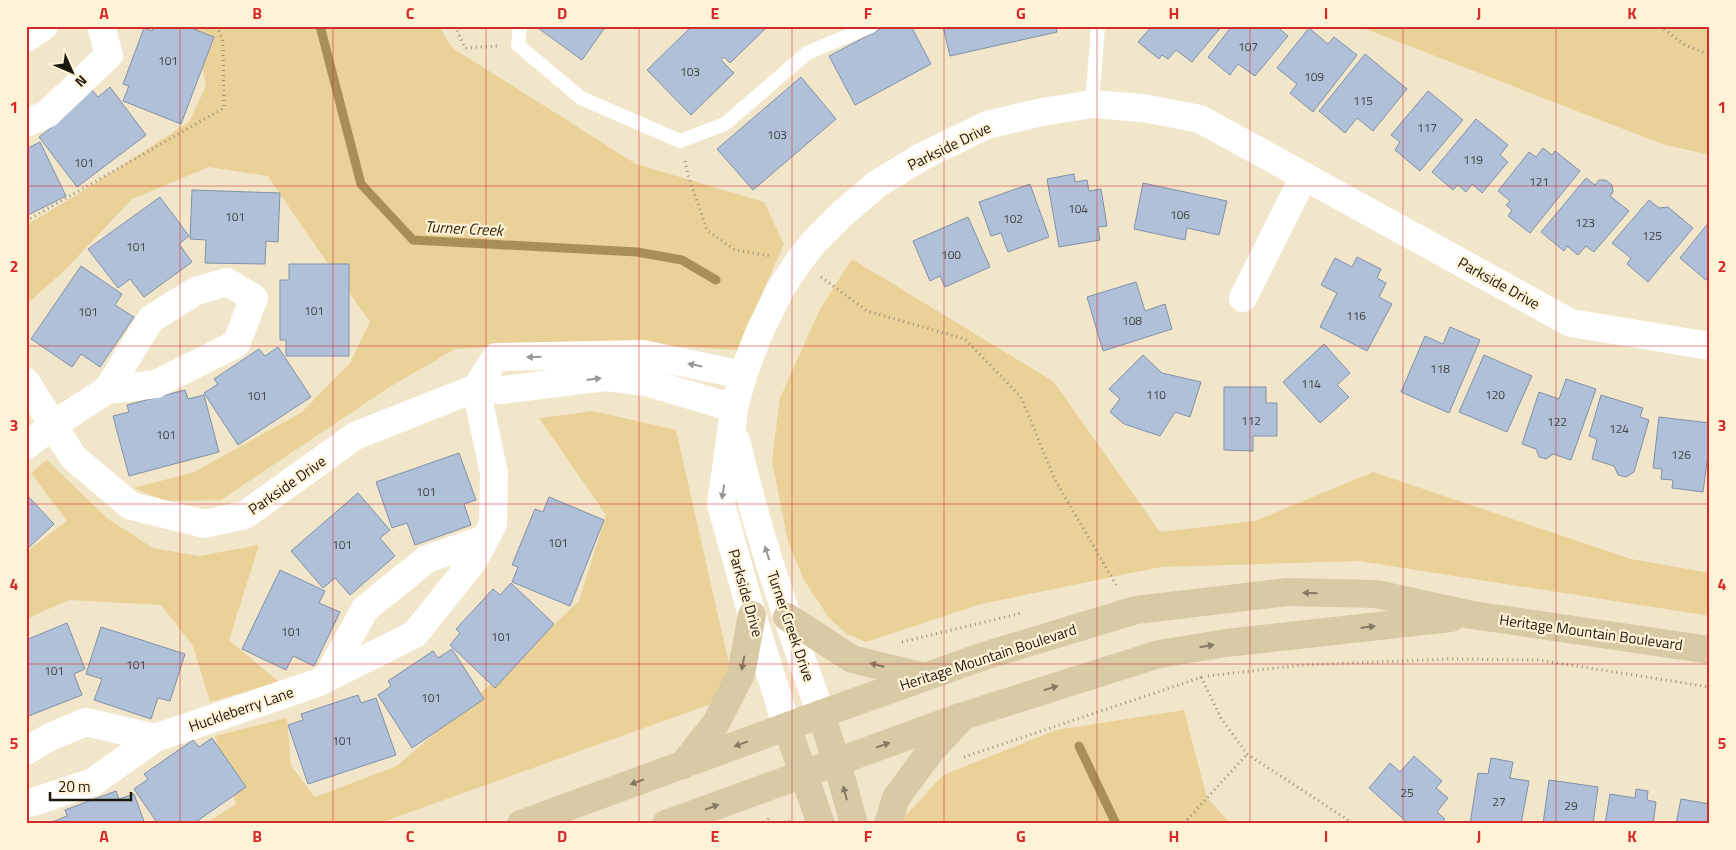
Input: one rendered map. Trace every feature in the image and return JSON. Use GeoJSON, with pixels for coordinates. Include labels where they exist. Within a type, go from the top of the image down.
{"type":"FeatureCollection","features":[{"type":"Feature","properties":{"kind":"main road","name":"Heritage Mountain Boulevard"},"geometry":{"type":"LineString","coordinates":[[521,824],[984,656],[1136,610],[1288,592],[1376,594],[1472,615],[1710,650]]}},
{"type":"Feature","properties":{"kind":"main road"},"geometry":{"type":"LineString","coordinates":[[683,765],[716,723],[741,674],[752,615]]}},
{"type":"Feature","properties":{"kind":"main road","name":"Heritage Mountain Boulevard"},"geometry":{"type":"LineString","coordinates":[[666,824],[962,716],[1159,654],[1226,643],[1472,615]]}},
{"type":"Feature","properties":{"kind":"main road"},"geometry":{"type":"LineString","coordinates":[[787,616],[852,659],[925,677]]}},
{"type":"Feature","properties":{"kind":"main road","name":"Turner Creek Drive"},"geometry":{"type":"LineString","coordinates":[[821,714],[837,762],[854,824]]}},
{"type":"Feature","properties":{"kind":"main road"},"geometry":{"type":"LineString","coordinates":[[888,824],[896,798],[930,753],[962,716]]}},
{"type":"Feature","properties":{"kind":"main road","name":"Parkside Drive"},"geometry":{"type":"LineString","coordinates":[[787,727],[804,774]]}},
{"type":"Feature","properties":{"kind":"main road"},"geometry":{"type":"LineString","coordinates":[[804,774],[821,824]]}},
{"type":"Feature","properties":{"kind":"street"},"geometry":{"type":"LineString","coordinates":[[26,38],[44,26]]}},
{"type":"Feature","properties":{"kind":"street"},"geometry":{"type":"LineString","coordinates":[[26,123],[47,114],[109,55],[100,26]]}},
{"type":"Feature","properties":{"kind":"street","name":"Parkside Drive"},"geometry":{"type":"LineString","coordinates":[[787,727],[752,615],[721,504],[733,417],[743,374],[766,318],[781,288],[799,260],[814,242],[877,184],[923,156],[987,125],[1042,112],[1092,104],[1143,108],[1200,119],[1571,323],[1710,346]]}},
{"type":"Feature","properties":{"kind":"street"},"geometry":{"type":"LineString","coordinates":[[1243,298],[1304,176]]}},
{"type":"Feature","properties":{"kind":"street"},"geometry":{"type":"LineString","coordinates":[[26,446],[53,425],[107,390],[151,319],[196,291],[227,282],[254,298],[236,344],[156,384],[107,390]]}},
{"type":"Feature","properties":{"kind":"street"},"geometry":{"type":"LineString","coordinates":[[476,388],[496,357],[643,354],[743,374]]}},
{"type":"Feature","properties":{"kind":"street","name":"Parkside Drive"},"geometry":{"type":"LineString","coordinates":[[26,382],[73,457],[131,506],[204,524],[245,515],[355,436],[476,388],[502,390],[606,377],[646,382],[733,417]]}},
{"type":"Feature","properties":{"kind":"street","name":"Huckleberry Lane"},"geometry":{"type":"LineString","coordinates":[[26,802],[30,803],[93,782],[155,738],[317,683],[414,634],[474,560],[492,524],[494,473],[476,388]]}},
{"type":"Feature","properties":{"kind":"street","name":"Turner Creek Drive"},"geometry":{"type":"LineString","coordinates":[[733,417],[749,496],[787,616],[821,714]]}},
{"type":"Feature","properties":{"kind":"street"},"geometry":{"type":"LineString","coordinates":[[327,678],[365,609],[428,559],[484,539]]}},
{"type":"Feature","properties":{"kind":"street"},"geometry":{"type":"LineString","coordinates":[[26,751],[50,737],[86,722],[155,738]]}},
{"type":"Feature","properties":{"kind":"lane"},"geometry":{"type":"LineString","coordinates":[[520,26],[518,45],[581,98],[680,141],[726,124],[808,53],[870,26]]}},
{"type":"Feature","properties":{"kind":"lane"},"geometry":{"type":"LineString","coordinates":[[1092,104],[1098,26]]}},
{"type":"Feature","properties":{"kind":"path"},"geometry":{"type":"LineString","coordinates":[[26,221],[224,108],[223,42],[217,26]]}},
{"type":"Feature","properties":{"kind":"path"},"geometry":{"type":"LineString","coordinates":[[454,26],[465,48],[518,45]]}},
{"type":"Feature","properties":{"kind":"path"},"geometry":{"type":"LineString","coordinates":[[1660,26],[1685,45],[1710,55]]}},
{"type":"Feature","properties":{"kind":"path"},"geometry":{"type":"LineString","coordinates":[[680,141],[688,175],[707,230],[735,250],[799,260],[867,311],[966,339],[1021,397],[1055,480],[1119,590],[1109,592]]}},
{"type":"Feature","properties":{"kind":"path"},"geometry":{"type":"LineString","coordinates":[[894,644],[1025,612]]}},
{"type":"Feature","properties":{"kind":"path"},"geometry":{"type":"LineString","coordinates":[[960,758],[1201,677],[1302,665],[1450,659],[1538,660],[1710,687]]}},
{"type":"Feature","properties":{"kind":"path"},"geometry":{"type":"LineString","coordinates":[[1201,677],[1221,718],[1248,754],[1354,824]]}},
{"type":"Feature","properties":{"kind":"path"},"geometry":{"type":"LineString","coordinates":[[1191,824],[1188,819],[1248,754]]}},
{"type":"Feature","properties":{"kind":"shaded area"},"geometry":{"type":"Polygon","coordinates":[[[195,26],[439,26],[451,47],[636,164],[764,202],[784,244],[737,350],[589,341],[455,349],[388,388],[221,500],[165,501],[134,488],[194,472],[302,412],[350,363],[370,322],[268,176],[209,167],[132,199],[66,269],[26,305],[26,225],[75,196],[189,122],[206,86],[195,26]]]}},
{"type":"Feature","properties":{"kind":"shaded area"},"geometry":{"type":"Polygon","coordinates":[[[1358,26],[1710,26],[1710,155],[1662,144],[1358,26]]]}},
{"type":"Feature","properties":{"kind":"shaded area"},"geometry":{"type":"Polygon","coordinates":[[[852,259],[1054,382],[1160,532],[1255,521],[1373,472],[1631,559],[1710,573],[1710,616],[1359,561],[1161,567],[981,604],[866,642],[847,634],[829,618],[804,580],[788,542],[772,461],[780,398],[820,309],[852,259]]]}},
{"type":"Feature","properties":{"kind":"shaded area"},"geometry":{"type":"Polygon","coordinates":[[[593,411],[676,430],[736,695],[377,824],[205,824],[236,804],[215,736],[287,718],[291,766],[315,797],[397,766],[481,693],[579,601],[606,515],[539,418],[593,411]]]}},
{"type":"Feature","properties":{"kind":"shaded area"},"geometry":{"type":"Polygon","coordinates":[[[47,460],[108,519],[153,548],[199,556],[259,545],[229,640],[279,682],[210,702],[193,646],[161,605],[69,600],[26,619],[26,552],[67,521],[31,473],[47,460]]]}},
{"type":"Feature","properties":{"kind":"shaded area"},"geometry":{"type":"Polygon","coordinates":[[[1184,710],[1207,798],[1231,824],[898,824],[943,775],[1056,730],[1184,710]]]}},
{"type":"Feature","properties":{"kind":"building"},"geometry":{"type":"Polygon","coordinates":[[[154,26],[186,26],[214,37],[181,124],[123,101],[129,86],[123,84],[144,28],[152,31],[154,26]]]}},
{"type":"Feature","properties":{"kind":"building"},"geometry":{"type":"Polygon","coordinates":[[[539,26],[606,26],[582,60],[538,28],[539,26]]]}},
{"type":"Feature","properties":{"kind":"building"},"geometry":{"type":"Polygon","coordinates":[[[688,26],[768,26],[730,63],[724,57],[721,60],[734,73],[691,115],[647,70],[690,28],[688,26]]]}},
{"type":"Feature","properties":{"kind":"building"},"geometry":{"type":"Polygon","coordinates":[[[886,26],[911,26],[931,64],[855,105],[829,56],[886,26]]]}},
{"type":"Feature","properties":{"kind":"building"},"geometry":{"type":"Polygon","coordinates":[[[943,26],[1056,26],[1057,32],[950,56],[943,26]]]}},
{"type":"Feature","properties":{"kind":"building"},"geometry":{"type":"Polygon","coordinates":[[[1152,26],[1222,26],[1192,62],[1176,50],[1168,59],[1162,55],[1159,59],[1138,42],[1152,26]]]}},
{"type":"Feature","properties":{"kind":"building"},"geometry":{"type":"Polygon","coordinates":[[[1232,26],[1276,26],[1288,36],[1255,76],[1238,64],[1230,75],[1208,57],[1232,26]]]}},
{"type":"Feature","properties":{"kind":"building"},"geometry":{"type":"Polygon","coordinates":[[[1309,28],[1328,44],[1334,37],[1357,55],[1313,112],[1290,93],[1297,84],[1277,68],[1309,28]]]}},
{"type":"Feature","properties":{"kind":"building"},"geometry":{"type":"Polygon","coordinates":[[[1365,54],[1407,89],[1373,131],[1357,118],[1345,133],[1319,111],[1365,54]]]}},
{"type":"Feature","properties":{"kind":"building"},"geometry":{"type":"Polygon","coordinates":[[[801,77],[836,119],[753,190],[717,149],[801,77]]]}},
{"type":"Feature","properties":{"kind":"building"},"geometry":{"type":"Polygon","coordinates":[[[110,87],[146,135],[77,187],[39,137],[52,127],[48,122],[92,90],[98,97],[110,87]]]}},
{"type":"Feature","properties":{"kind":"building"},"geometry":{"type":"Polygon","coordinates":[[[1428,91],[1463,120],[1420,171],[1395,150],[1400,142],[1391,135],[1428,91]]]}},
{"type":"Feature","properties":{"kind":"building"},"geometry":{"type":"Polygon","coordinates":[[[1476,119],[1508,145],[1500,155],[1508,162],[1482,193],[1472,184],[1466,192],[1458,185],[1453,190],[1432,172],[1476,119]]]}},
{"type":"Feature","properties":{"kind":"building"},"geometry":{"type":"Polygon","coordinates":[[[40,142],[66,196],[26,216],[26,149],[40,142]]]}},
{"type":"Feature","properties":{"kind":"building"},"geometry":{"type":"Polygon","coordinates":[[[1543,148],[1552,155],[1555,151],[1580,171],[1530,233],[1508,216],[1512,210],[1506,205],[1510,201],[1498,191],[1529,152],[1536,157],[1543,148]]]}},
{"type":"Feature","properties":{"kind":"building"},"geometry":{"type":"Polygon","coordinates":[[[1074,174],[1075,182],[1087,180],[1089,191],[1101,189],[1107,226],[1098,227],[1100,240],[1059,247],[1047,179],[1074,174]]]}},
{"type":"Feature","properties":{"kind":"building"},"geometry":{"type":"Polygon","coordinates":[[[1586,178],[1595,185],[1599,180],[1606,180],[1612,185],[1613,192],[1610,196],[1629,211],[1594,252],[1586,246],[1578,255],[1567,246],[1564,251],[1541,232],[1586,178]]]}},
{"type":"Feature","properties":{"kind":"building"},"geometry":{"type":"Polygon","coordinates":[[[1143,183],[1227,201],[1219,235],[1187,228],[1185,240],[1134,229],[1143,183]]]}},
{"type":"Feature","properties":{"kind":"building"},"geometry":{"type":"Polygon","coordinates":[[[1030,184],[1049,237],[1008,252],[1001,233],[991,236],[979,202],[1030,184]]]}},
{"type":"Feature","properties":{"kind":"building"},"geometry":{"type":"Polygon","coordinates":[[[192,190],[280,193],[278,242],[266,241],[265,264],[205,263],[206,240],[190,239],[192,190]]]}},
{"type":"Feature","properties":{"kind":"building"},"geometry":{"type":"Polygon","coordinates":[[[160,197],[189,236],[179,244],[192,262],[144,297],[130,279],[118,288],[88,249],[160,197]]]}},
{"type":"Feature","properties":{"kind":"building"},"geometry":{"type":"Polygon","coordinates":[[[1649,200],[1659,208],[1668,207],[1693,228],[1648,282],[1627,264],[1631,258],[1612,243],[1649,200]]]}},
{"type":"Feature","properties":{"kind":"building"},"geometry":{"type":"Polygon","coordinates":[[[968,217],[990,267],[945,287],[940,276],[930,281],[913,241],[968,217]]]}},
{"type":"Feature","properties":{"kind":"building"},"geometry":{"type":"Polygon","coordinates":[[[1710,221],[1710,275],[1706,280],[1680,258],[1710,221]]]}},
{"type":"Feature","properties":{"kind":"building"},"geometry":{"type":"Polygon","coordinates":[[[1357,257],[1381,269],[1377,278],[1386,283],[1379,297],[1392,304],[1367,351],[1320,327],[1337,293],[1321,285],[1335,258],[1352,267],[1357,257]]]}},
{"type":"Feature","properties":{"kind":"building"},"geometry":{"type":"Polygon","coordinates":[[[289,264],[349,264],[349,356],[286,356],[286,340],[280,340],[280,280],[289,280],[289,264]]]}},
{"type":"Feature","properties":{"kind":"building"},"geometry":{"type":"Polygon","coordinates":[[[81,266],[122,294],[115,305],[134,317],[100,367],[81,354],[72,367],[31,339],[81,266]]]}},
{"type":"Feature","properties":{"kind":"building"},"geometry":{"type":"Polygon","coordinates":[[[1136,282],[1145,311],[1165,304],[1172,329],[1103,351],[1087,297],[1136,282]]]}},
{"type":"Feature","properties":{"kind":"building"},"geometry":{"type":"Polygon","coordinates":[[[1450,327],[1480,340],[1449,413],[1401,392],[1425,336],[1443,344],[1450,327]]]}},
{"type":"Feature","properties":{"kind":"building"},"geometry":{"type":"Polygon","coordinates":[[[1324,344],[1350,373],[1337,385],[1349,397],[1320,423],[1283,382],[1324,344]]]}},
{"type":"Feature","properties":{"kind":"building"},"geometry":{"type":"Polygon","coordinates":[[[278,347],[311,397],[238,445],[204,393],[218,384],[214,379],[259,349],[265,356],[278,347]]]}},
{"type":"Feature","properties":{"kind":"building"},"geometry":{"type":"Polygon","coordinates":[[[1143,355],[1162,373],[1201,382],[1190,417],[1175,412],[1160,436],[1124,424],[1110,412],[1120,399],[1109,389],[1143,355]]]}},
{"type":"Feature","properties":{"kind":"building"},"geometry":{"type":"Polygon","coordinates":[[[1484,355],[1532,376],[1507,432],[1459,412],[1484,355]]]}},
{"type":"Feature","properties":{"kind":"building"},"geometry":{"type":"Polygon","coordinates":[[[1566,379],[1596,389],[1571,460],[1553,454],[1546,459],[1539,457],[1536,449],[1522,444],[1539,392],[1559,399],[1566,379]]]}},
{"type":"Feature","properties":{"kind":"building"},"geometry":{"type":"Polygon","coordinates":[[[1224,387],[1266,387],[1266,403],[1277,403],[1277,436],[1253,436],[1253,451],[1224,450],[1224,387]]]}},
{"type":"Feature","properties":{"kind":"building"},"geometry":{"type":"Polygon","coordinates":[[[185,390],[188,399],[204,395],[219,452],[129,476],[113,416],[129,412],[127,405],[185,390]]]}},
{"type":"Feature","properties":{"kind":"building"},"geometry":{"type":"Polygon","coordinates":[[[1601,395],[1643,408],[1640,417],[1649,420],[1634,472],[1626,477],[1618,475],[1614,466],[1592,459],[1597,439],[1589,436],[1601,395]]]}},
{"type":"Feature","properties":{"kind":"building"},"geometry":{"type":"Polygon","coordinates":[[[1659,417],[1710,423],[1710,440],[1703,492],[1672,488],[1673,480],[1661,479],[1662,469],[1653,468],[1659,417]]]}},
{"type":"Feature","properties":{"kind":"building"},"geometry":{"type":"Polygon","coordinates":[[[459,453],[476,500],[464,504],[471,525],[415,545],[407,523],[392,528],[376,482],[459,453]]]}},
{"type":"Feature","properties":{"kind":"building"},"geometry":{"type":"Polygon","coordinates":[[[358,493],[390,530],[380,538],[395,556],[350,595],[335,578],[323,588],[291,551],[358,493]]]}},
{"type":"Feature","properties":{"kind":"building"},"geometry":{"type":"Polygon","coordinates":[[[26,494],[54,524],[26,550],[26,494]]]}},
{"type":"Feature","properties":{"kind":"building"},"geometry":{"type":"Polygon","coordinates":[[[549,497],[604,520],[570,606],[512,582],[518,567],[512,565],[535,509],[543,512],[549,497]]]}},
{"type":"Feature","properties":{"kind":"building"},"geometry":{"type":"Polygon","coordinates":[[[280,570],[325,591],[319,603],[340,612],[314,666],[293,656],[286,670],[242,649],[280,570]]]}},
{"type":"Feature","properties":{"kind":"building"},"geometry":{"type":"Polygon","coordinates":[[[511,583],[554,624],[495,688],[450,645],[460,633],[456,629],[493,589],[500,595],[511,583]]]}},
{"type":"Feature","properties":{"kind":"building"},"geometry":{"type":"Polygon","coordinates":[[[67,623],[85,669],[74,674],[82,695],[26,717],[26,640],[67,623]]]}},
{"type":"Feature","properties":{"kind":"building"},"geometry":{"type":"Polygon","coordinates":[[[101,627],[185,654],[170,701],[158,698],[151,719],[94,700],[102,679],[86,674],[101,627]]]}},
{"type":"Feature","properties":{"kind":"building"},"geometry":{"type":"Polygon","coordinates":[[[452,649],[484,699],[412,748],[378,695],[391,686],[388,681],[433,651],[438,658],[452,649]]]}},
{"type":"Feature","properties":{"kind":"building"},"geometry":{"type":"Polygon","coordinates":[[[358,695],[361,703],[376,698],[396,755],[308,784],[288,725],[303,720],[301,714],[358,695]]]}},
{"type":"Feature","properties":{"kind":"building"},"geometry":{"type":"Polygon","coordinates":[[[212,738],[246,787],[193,824],[158,824],[134,789],[148,779],[144,774],[193,740],[199,747],[212,738]]]}},
{"type":"Feature","properties":{"kind":"building"},"geometry":{"type":"Polygon","coordinates":[[[1414,756],[1442,781],[1436,788],[1448,798],[1437,812],[1445,819],[1441,824],[1409,824],[1369,788],[1390,763],[1400,772],[1414,756]]]}},
{"type":"Feature","properties":{"kind":"building"},"geometry":{"type":"Polygon","coordinates":[[[1491,758],[1513,762],[1510,778],[1529,781],[1521,824],[1470,824],[1478,773],[1488,774],[1491,758]]]}},
{"type":"Feature","properties":{"kind":"building"},"geometry":{"type":"Polygon","coordinates":[[[1549,780],[1598,787],[1593,824],[1543,824],[1549,780]]]}},
{"type":"Feature","properties":{"kind":"building"},"geometry":{"type":"Polygon","coordinates":[[[1636,789],[1648,791],[1647,800],[1656,802],[1653,824],[1605,824],[1610,794],[1635,798],[1636,789]]]}},
{"type":"Feature","properties":{"kind":"building"},"geometry":{"type":"Polygon","coordinates":[[[116,791],[119,799],[134,794],[145,824],[52,824],[52,822],[67,816],[65,810],[116,791]]]}},
{"type":"Feature","properties":{"kind":"building"},"geometry":{"type":"Polygon","coordinates":[[[1681,799],[1710,804],[1710,824],[1676,824],[1681,799]]]}},
{"type":"Feature","properties":{"kind":"waterway","name":"Turner Creek"},"geometry":{"type":"LineString","coordinates":[[320,26],[361,184],[413,240],[637,252],[682,260],[716,280]]}},
{"type":"Feature","properties":{"kind":"waterway","name":"Turner Creek"},"geometry":{"type":"LineString","coordinates":[[1079,746],[1116,824]]}}]}
